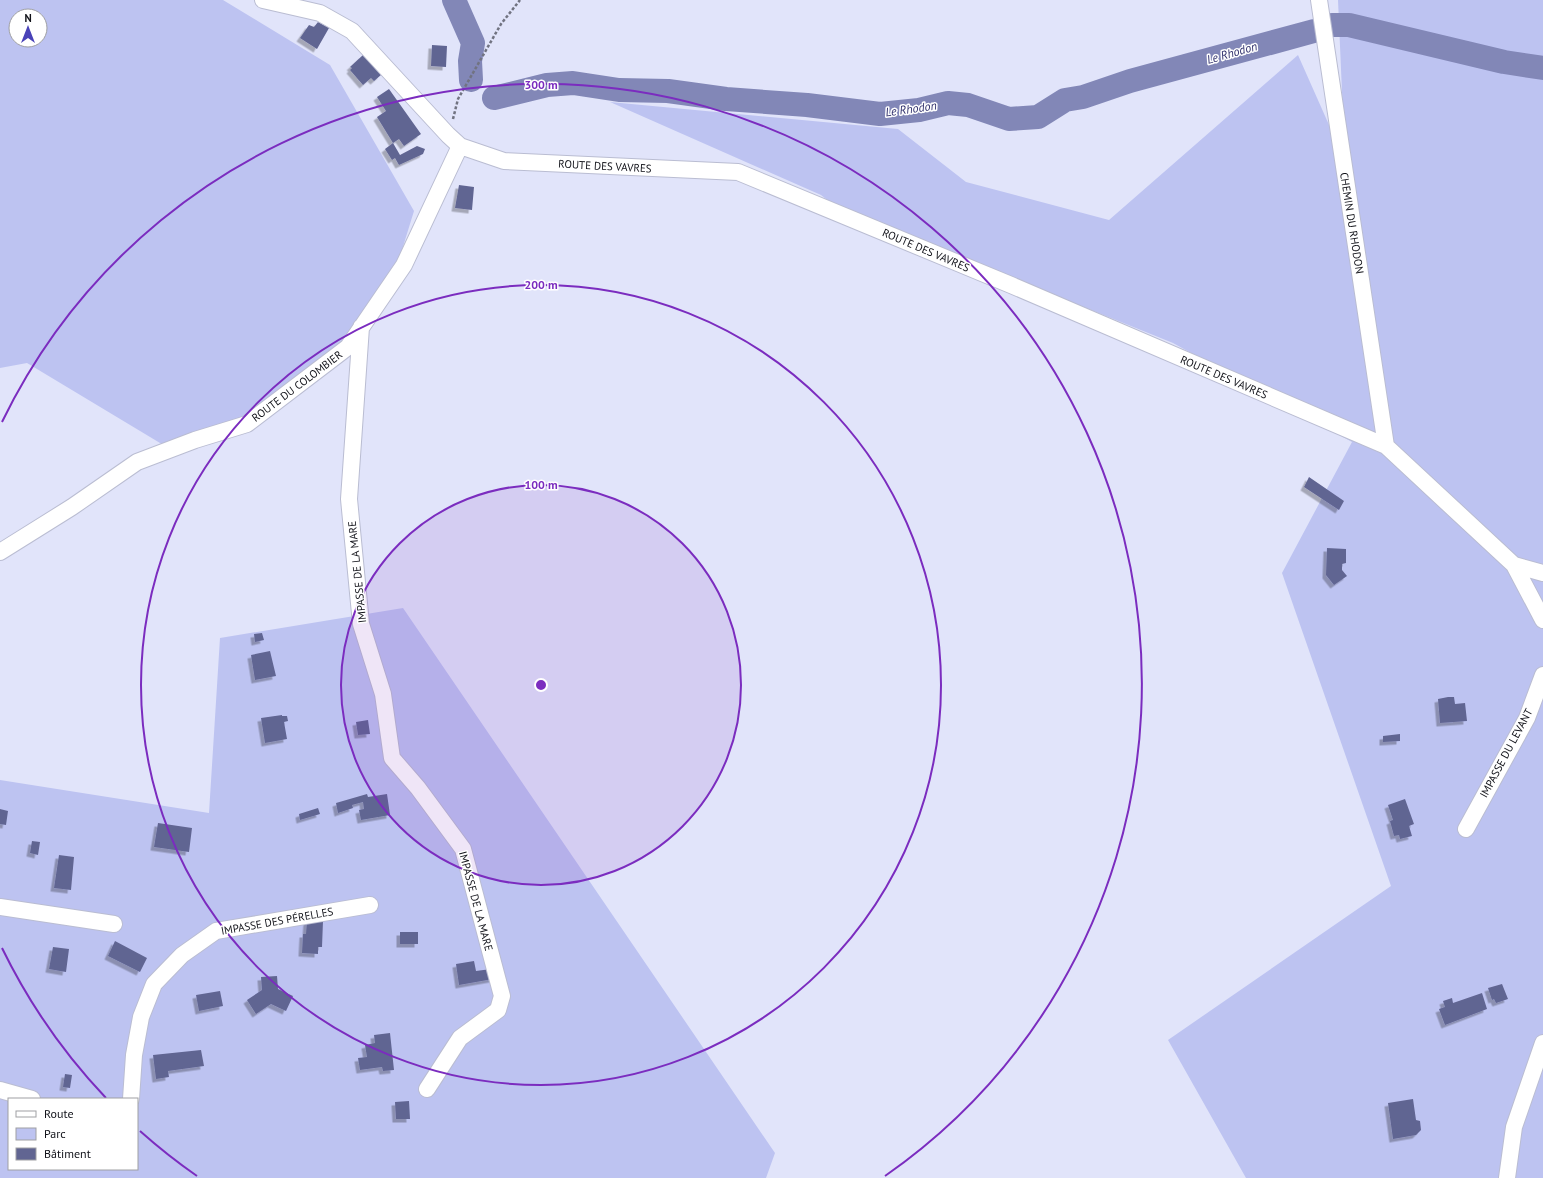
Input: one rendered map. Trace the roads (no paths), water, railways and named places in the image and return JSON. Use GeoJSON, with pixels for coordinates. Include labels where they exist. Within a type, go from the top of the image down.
{"type":"FeatureCollection","features":[{"type":"Feature","properties":{"kind":"street","name":"ROUTE DES VAVRES"},"geometry":{"type":"LineString","coordinates":[[263,0],[320,13],[352,31],[454,140],[504,161],[738,172],[1011,285],[1386,446],[1514,565],[1543,620]]}},
{"type":"Feature","properties":{"kind":"street","name":"CHEMIN DU RHODON"},"geometry":{"type":"LineString","coordinates":[[1319,0],[1386,446]]}},
{"type":"Feature","properties":{"kind":"street","name":"ROUTE DU COLOMBIER"},"geometry":{"type":"LineString","coordinates":[[0,552],[72,507],[137,462],[195,440],[247,424],[348,347],[404,265],[454,140]]}},
{"type":"Feature","properties":{"kind":"street","name":"IMPASSE DE LA MARE"},"geometry":{"type":"LineString","coordinates":[[361,327],[349,500],[361,624],[383,694],[392,758],[418,788],[463,850],[502,996],[498,1010],[460,1038],[427,1089]]}},
{"type":"Feature","properties":{"kind":"street"},"geometry":{"type":"LineString","coordinates":[[1514,565],[1543,573]]}},
{"type":"Feature","properties":{"kind":"street","name":"IMPASSE DU LEVANT"},"geometry":{"type":"LineString","coordinates":[[1466,830],[1527,718],[1543,676]]}},
{"type":"Feature","properties":{"kind":"street","name":"IMPASSE DES PÉRELLES"},"geometry":{"type":"LineString","coordinates":[[131,1098],[134,1055],[141,1017],[154,984],[182,955],[216,931],[370,905]]}},
{"type":"Feature","properties":{"kind":"street"},"geometry":{"type":"LineString","coordinates":[[0,907],[114,924]]}},
{"type":"Feature","properties":{"kind":"street"},"geometry":{"type":"LineString","coordinates":[[1507,1178],[1514,1127],[1543,1043]]}},
{"type":"Feature","properties":{"kind":"street"},"geometry":{"type":"LineString","coordinates":[[0,1090],[28,1098]]}},
{"type":"Feature","properties":{"kind":"waterway","name":"Le Rhodon"},"geometry":{"type":"LineString","coordinates":[[454,0],[473,43],[470,61],[471,80]]}},
{"type":"Feature","properties":{"kind":"waterway","name":"Le Rhodon"},"geometry":{"type":"LineString","coordinates":[[1332,25],[1349,25],[1504,62],[1543,68]]}},
{"type":"Feature","properties":{"kind":"waterway","name":"Le Rhodon"},"geometry":{"type":"LineString","coordinates":[[494,98],[547,85],[573,83],[619,90],[668,91],[726,99],[807,105],[880,114],[919,110],[948,103],[968,105],[1009,119],[1038,117],[1065,100],[1083,97],[1130,81],[1314,31]]}}]}
